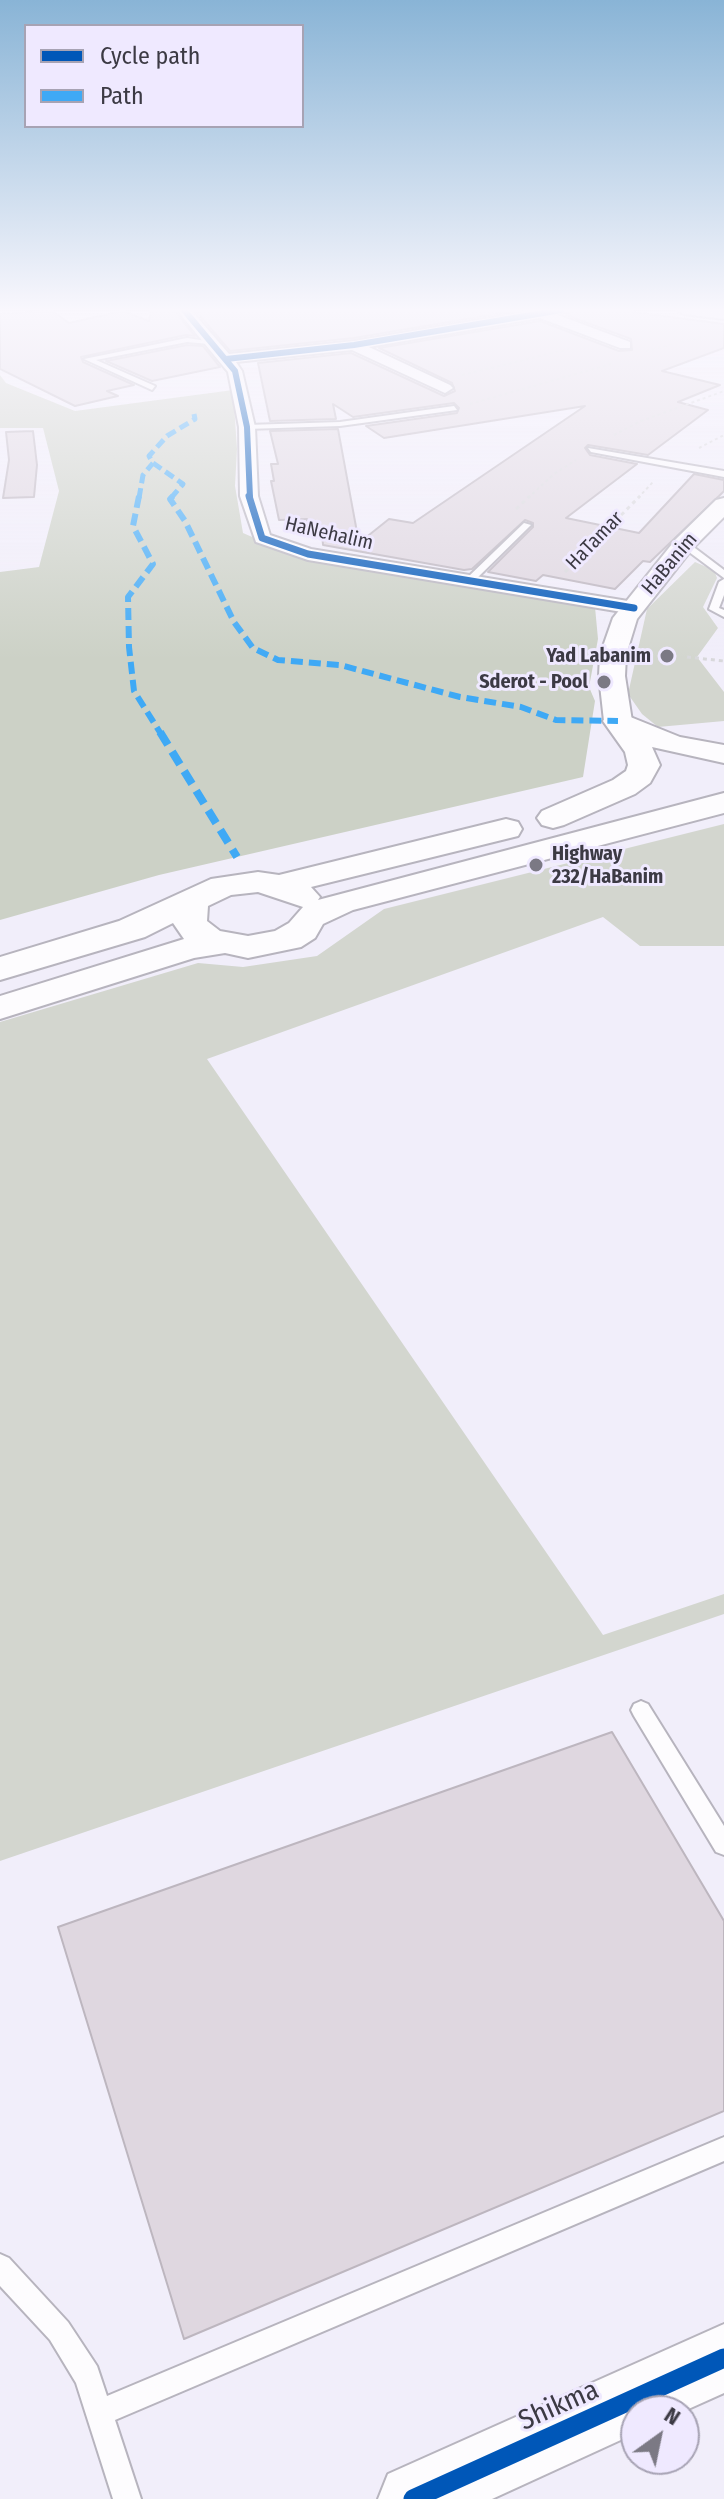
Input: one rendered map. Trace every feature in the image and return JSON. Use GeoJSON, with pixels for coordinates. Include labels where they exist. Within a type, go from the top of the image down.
{"type":"FeatureCollection","features":[{"type":"Feature","properties":{"kind":"main road"},"geometry":{"type":"LineString","coordinates":[[618,721],[672,745],[724,754]]}},
{"type":"Feature","properties":{"kind":"main road"},"geometry":{"type":"LineString","coordinates":[[553,818],[624,787],[639,776],[644,765],[640,752],[618,721]]}},
{"type":"Feature","properties":{"kind":"main road"},"geometry":{"type":"LineString","coordinates":[[0,969],[132,929],[208,891],[240,882],[279,885],[724,776]]}},
{"type":"Feature","properties":{"kind":"main road"},"geometry":{"type":"LineString","coordinates":[[310,917],[341,903],[724,803]]}},
{"type":"Feature","properties":{"kind":"main road"},"geometry":{"type":"LineString","coordinates":[[195,899],[188,910],[189,921],[196,931],[222,943],[248,947],[282,941],[302,930],[310,917],[312,909],[306,899],[279,885]]}},
{"type":"Feature","properties":{"kind":"main road"},"geometry":{"type":"LineString","coordinates":[[0,1008],[189,948],[222,943]]}},
{"type":"Feature","properties":{"kind":"street","name":"HaNehalim"},"geometry":{"type":"LineString","coordinates":[[247,427],[249,496],[262,538],[308,554],[634,608]]}},
{"type":"Feature","properties":{"kind":"street","name":"HaBanim"},"geometry":{"type":"LineString","coordinates":[[618,721],[612,676],[613,655],[625,618],[684,544],[724,505]]}},
{"type":"Feature","properties":{"kind":"street","name":"Shikma"},"geometry":{"type":"LineString","coordinates":[[413,2499],[724,2358]]}},
{"type":"Feature","properties":{"kind":"lane"},"geometry":{"type":"LineString","coordinates":[[247,427],[259,427]]}},
{"type":"Feature","properties":{"kind":"lane"},"geometry":{"type":"LineString","coordinates":[[591,450],[724,474]]}},
{"type":"Feature","properties":{"kind":"lane"},"geometry":{"type":"LineString","coordinates":[[470,580],[527,525]]}},
{"type":"Feature","properties":{"kind":"lane"},"geometry":{"type":"LineString","coordinates":[[684,544],[724,575]]}},
{"type":"Feature","properties":{"kind":"lane"},"geometry":{"type":"LineString","coordinates":[[724,582],[714,609],[724,614]]}},
{"type":"Feature","properties":{"kind":"lane"},"geometry":{"type":"LineString","coordinates":[[641,1710],[724,1845]]}},
{"type":"Feature","properties":{"kind":"lane"},"geometry":{"type":"LineString","coordinates":[[99,2413],[724,2149]]}},
{"type":"Feature","properties":{"kind":"lane"},"geometry":{"type":"LineString","coordinates":[[0,2267],[59,2331],[87,2376],[127,2499]]}},
{"type":"Feature","properties":{"kind":"path"},"geometry":{"type":"LineString","coordinates":[[687,657],[724,661]]}},
{"type":"Feature","properties":{"kind":"shaded area"},"geometry":{"type":"Polygon","coordinates":[[[235,427],[235,486],[243,533],[301,558],[595,607],[598,639],[589,687],[595,701],[583,777],[159,875],[0,920],[0,572],[39,567],[59,491],[43,428],[0,428],[235,427]]]}},
{"type":"Feature","properties":{"kind":"shaded area"},"geometry":{"type":"Polygon","coordinates":[[[695,562],[714,570],[717,578],[703,607],[718,628],[697,657],[724,692],[724,721],[658,727],[642,714],[628,694],[647,609],[695,562]]]}},
{"type":"Feature","properties":{"kind":"shaded area"},"geometry":{"type":"Polygon","coordinates":[[[724,824],[724,946],[640,946],[603,917],[207,1059],[603,1635],[724,1594],[724,1614],[0,1861],[0,1022],[198,963],[243,967],[317,956],[384,909],[724,824]]]}},
{"type":"Feature","properties":{"kind":"building"},"geometry":{"type":"Polygon","coordinates":[[[367,427],[455,427],[384,438],[367,427]]]}},
{"type":"Feature","properties":{"kind":"building"},"geometry":{"type":"Polygon","coordinates":[[[555,427],[686,427],[648,455],[588,445],[585,448],[590,455],[637,464],[566,518],[639,533],[694,474],[724,480],[724,491],[719,496],[650,562],[643,561],[615,589],[543,575],[536,581],[488,572],[533,527],[533,523],[525,520],[472,569],[464,570],[323,545],[322,532],[307,532],[307,519],[279,520],[271,481],[274,481],[271,464],[278,464],[270,431],[338,429],[359,543],[389,519],[413,523],[555,427]]]}},
{"type":"Feature","properties":{"kind":"building"},"geometry":{"type":"Polygon","coordinates":[[[33,431],[37,465],[34,497],[3,498],[9,460],[6,432],[33,431]]]}},
{"type":"Feature","properties":{"kind":"building"},"geometry":{"type":"Polygon","coordinates":[[[612,1732],[724,1921],[724,2111],[184,2339],[58,1927],[612,1732]]]}},
{"type":"Feature","properties":{"kind":"marked path"},"geometry":{"type":"LineString","coordinates":[[182,427],[167,436],[149,456],[153,463],[183,484],[170,499],[185,521],[234,622],[253,648],[278,660],[340,665],[460,697],[521,707],[556,720],[618,721]]}},
{"type":"Feature","properties":{"kind":"marked path"},"geometry":{"type":"LineString","coordinates":[[153,463],[143,475],[133,526],[153,564],[128,597],[134,691],[237,857]]}},
{"type":"Feature","properties":{"kind":"cycle path"},"geometry":{"type":"LineString","coordinates":[[247,427],[249,496],[262,538],[308,554],[634,608]]}},
{"type":"Feature","properties":{"kind":"cycle path"},"geometry":{"type":"LineString","coordinates":[[413,2499],[724,2358]]}},
{"type":"Feature","properties":{"kind":"place","name":"Yad Labanim"},"geometry":{"type":"Point","coordinates":[667,656]}},
{"type":"Feature","properties":{"kind":"place","name":"Sderot - Pool"},"geometry":{"type":"Point","coordinates":[604,682]}},
{"type":"Feature","properties":{"kind":"place","name":"Highway 232/HaBanim"},"geometry":{"type":"Point","coordinates":[536,865]}}]}
